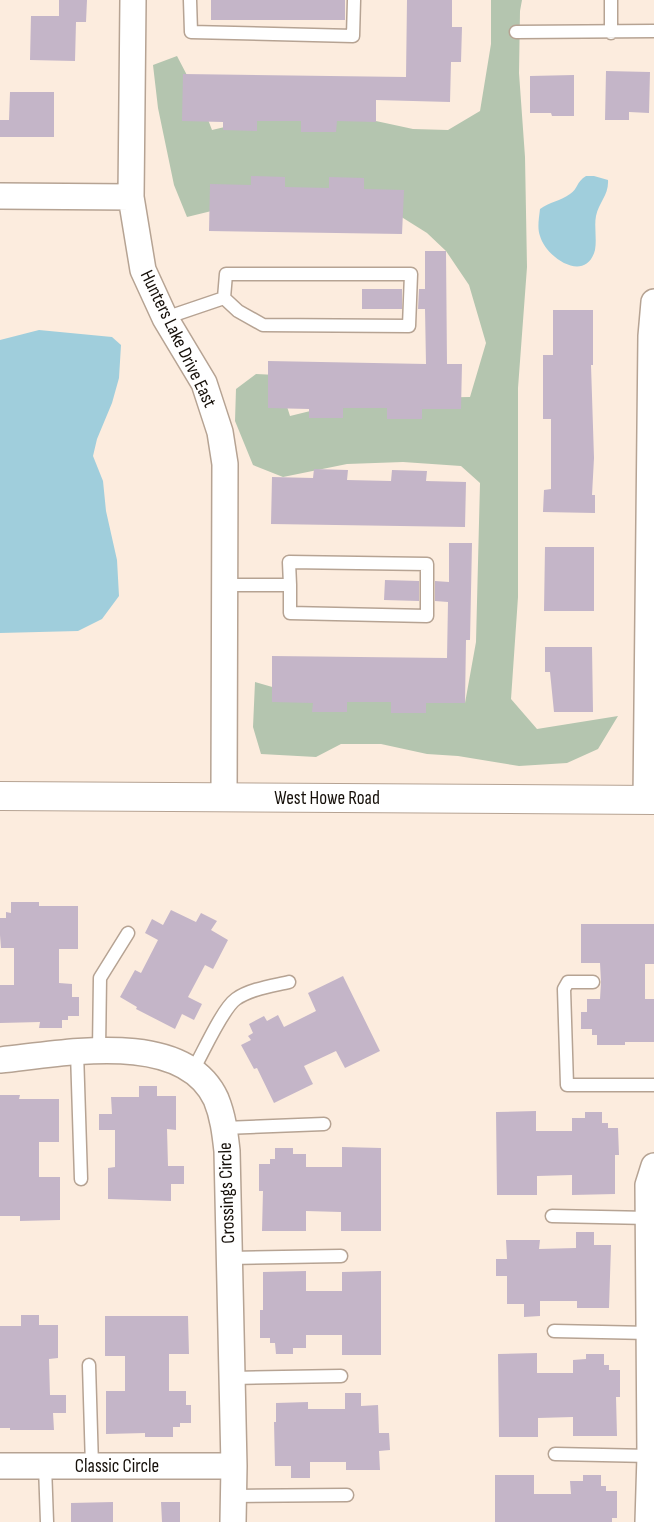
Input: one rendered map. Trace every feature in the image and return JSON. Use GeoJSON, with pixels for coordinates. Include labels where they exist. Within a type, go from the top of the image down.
{"type":"FeatureCollection","features":[{"type":"Feature","properties":{"kind":"main road","name":"West Howe Road"},"geometry":{"type":"LineString","coordinates":[[0,796],[650,800]]}},
{"type":"Feature","properties":{"kind":"street","name":"Hunters Lake Drive East"},"geometry":{"type":"LineString","coordinates":[[133,0],[131,197],[143,270],[165,318],[204,383],[220,432],[225,464],[224,797]]}},
{"type":"Feature","properties":{"kind":"street"},"geometry":{"type":"LineString","coordinates":[[0,196],[131,197]]}},
{"type":"Feature","properties":{"kind":"street"},"geometry":{"type":"LineString","coordinates":[[650,800],[651,336],[654,302]]}},
{"type":"Feature","properties":{"kind":"street"},"geometry":{"type":"LineString","coordinates":[[0,1060],[88,1051],[148,1052],[193,1070]]}},
{"type":"Feature","properties":{"kind":"street","name":"Crossings Circle"},"geometry":{"type":"LineString","coordinates":[[193,1070],[215,1098],[224,1128],[227,1151],[234,1466],[233,1522]]}},
{"type":"Feature","properties":{"kind":"street"},"geometry":{"type":"LineString","coordinates":[[648,1522],[650,1333],[648,1185],[654,1166]]}},
{"type":"Feature","properties":{"kind":"street","name":"Classic Circle"},"geometry":{"type":"LineString","coordinates":[[0,1466],[234,1466]]}},
{"type":"Feature","properties":{"kind":"lane"},"geometry":{"type":"LineString","coordinates":[[190,0],[191,32],[353,36],[354,0]]}},
{"type":"Feature","properties":{"kind":"lane"},"geometry":{"type":"LineString","coordinates":[[611,0],[611,33]]}},
{"type":"Feature","properties":{"kind":"lane"},"geometry":{"type":"LineString","coordinates":[[516,32],[654,32]]}},
{"type":"Feature","properties":{"kind":"lane"},"geometry":{"type":"LineString","coordinates":[[226,274],[411,274],[409,326],[263,325],[238,311],[224,298],[226,274]]}},
{"type":"Feature","properties":{"kind":"lane"},"geometry":{"type":"LineString","coordinates":[[165,318],[224,298]]}},
{"type":"Feature","properties":{"kind":"lane"},"geometry":{"type":"LineString","coordinates":[[289,562],[427,564],[427,616],[290,613],[290,585],[289,562]]}},
{"type":"Feature","properties":{"kind":"lane"},"geometry":{"type":"LineString","coordinates":[[225,585],[290,585]]}},
{"type":"Feature","properties":{"kind":"lane"},"geometry":{"type":"LineString","coordinates":[[82,1179],[88,1051],[100,978],[128,933]]}},
{"type":"Feature","properties":{"kind":"lane"},"geometry":{"type":"LineString","coordinates":[[193,1070],[227,1009],[235,1000],[245,994],[288,982]]}},
{"type":"Feature","properties":{"kind":"lane"},"geometry":{"type":"LineString","coordinates":[[593,982],[568,982],[564,989],[567,1085],[654,1085]]}},
{"type":"Feature","properties":{"kind":"lane"},"geometry":{"type":"LineString","coordinates":[[224,1128],[324,1124]]}},
{"type":"Feature","properties":{"kind":"lane"},"geometry":{"type":"LineString","coordinates":[[552,1216],[649,1218]]}},
{"type":"Feature","properties":{"kind":"lane"},"geometry":{"type":"LineString","coordinates":[[229,1258],[341,1256]]}},
{"type":"Feature","properties":{"kind":"lane"},"geometry":{"type":"LineString","coordinates":[[554,1331],[650,1333]]}},
{"type":"Feature","properties":{"kind":"lane"},"geometry":{"type":"LineString","coordinates":[[89,1365],[92,1466]]}},
{"type":"Feature","properties":{"kind":"lane"},"geometry":{"type":"LineString","coordinates":[[232,1378],[341,1376]]}},
{"type":"Feature","properties":{"kind":"lane"},"geometry":{"type":"LineString","coordinates":[[555,1454],[650,1456]]}},
{"type":"Feature","properties":{"kind":"lane"},"geometry":{"type":"LineString","coordinates":[[46,1466],[47,1522]]}},
{"type":"Feature","properties":{"kind":"lane"},"geometry":{"type":"LineString","coordinates":[[233,1496],[347,1495]]}},
{"type":"Feature","properties":{"kind":"green space"},"geometry":{"type":"Polygon","coordinates":[[[491,0],[522,0],[520,11],[519,73],[525,157],[527,267],[518,388],[518,597],[511,699],[537,729],[618,716],[598,749],[567,763],[519,766],[458,756],[427,754],[381,744],[341,744],[316,757],[261,754],[253,727],[255,682],[293,693],[425,696],[465,703],[476,642],[480,483],[461,466],[403,462],[347,464],[283,477],[253,465],[235,421],[236,389],[256,374],[277,375],[290,416],[359,399],[470,397],[486,343],[469,285],[446,251],[427,233],[376,201],[236,205],[187,217],[174,185],[158,108],[153,65],[177,56],[202,104],[212,130],[287,112],[348,115],[413,129],[448,130],[480,111],[491,44],[491,0]]]}},
{"type":"Feature","properties":{"kind":"water"},"geometry":{"type":"Polygon","coordinates":[[[586,176],[608,180],[608,185],[596,216],[595,250],[590,260],[583,265],[575,266],[566,264],[558,259],[544,244],[539,233],[539,216],[540,209],[570,194],[586,176]]]}},
{"type":"Feature","properties":{"kind":"water"},"geometry":{"type":"Polygon","coordinates":[[[39,330],[112,337],[121,345],[119,378],[112,403],[97,439],[93,456],[103,481],[106,511],[117,560],[119,596],[102,619],[78,631],[0,633],[0,340],[39,330]]]}},
{"type":"Feature","properties":{"kind":"building"},"geometry":{"type":"Polygon","coordinates":[[[59,0],[87,0],[86,22],[76,22],[75,61],[30,60],[31,16],[59,16],[59,0]]]}},
{"type":"Feature","properties":{"kind":"building"},"geometry":{"type":"Polygon","coordinates":[[[211,0],[345,0],[345,20],[211,20],[211,0]]]}},
{"type":"Feature","properties":{"kind":"building"},"geometry":{"type":"Polygon","coordinates":[[[407,0],[452,0],[452,27],[462,27],[461,62],[451,62],[450,102],[376,100],[376,122],[337,121],[336,132],[301,132],[301,121],[257,121],[257,131],[223,130],[223,122],[182,121],[183,74],[406,77],[407,0]]]}},
{"type":"Feature","properties":{"kind":"building"},"geometry":{"type":"Polygon","coordinates":[[[606,71],[650,72],[649,113],[629,112],[629,120],[605,120],[606,71]]]}},
{"type":"Feature","properties":{"kind":"building"},"geometry":{"type":"Polygon","coordinates":[[[574,75],[574,116],[530,113],[530,76],[574,75]]]}},
{"type":"Feature","properties":{"kind":"building"},"geometry":{"type":"Polygon","coordinates":[[[10,92],[54,92],[54,137],[0,137],[0,120],[9,120],[10,92]]]}},
{"type":"Feature","properties":{"kind":"building"},"geometry":{"type":"Polygon","coordinates":[[[251,176],[285,177],[285,187],[329,188],[329,177],[364,178],[364,189],[404,190],[402,234],[209,231],[210,184],[251,185],[251,176]]]}},
{"type":"Feature","properties":{"kind":"building"},"geometry":{"type":"Polygon","coordinates":[[[425,251],[446,251],[447,364],[462,364],[461,409],[422,409],[422,419],[387,419],[387,408],[343,408],[343,418],[309,418],[309,409],[268,408],[268,361],[426,364],[425,309],[418,309],[419,289],[425,289],[425,251]]]}},
{"type":"Feature","properties":{"kind":"building"},"geometry":{"type":"Polygon","coordinates":[[[362,289],[402,289],[402,309],[362,309],[362,289]]]}},
{"type":"Feature","properties":{"kind":"building"},"geometry":{"type":"Polygon","coordinates":[[[553,310],[593,310],[593,365],[591,365],[594,458],[592,495],[595,495],[595,513],[543,512],[544,490],[551,489],[551,419],[543,419],[543,355],[553,355],[553,310]]]}},
{"type":"Feature","properties":{"kind":"building"},"geometry":{"type":"Polygon","coordinates":[[[314,469],[348,470],[347,480],[391,481],[392,470],[427,471],[426,481],[466,482],[465,527],[271,524],[272,477],[313,478],[314,469]]]}},
{"type":"Feature","properties":{"kind":"building"},"geometry":{"type":"Polygon","coordinates":[[[449,543],[472,543],[470,640],[466,640],[465,703],[426,703],[426,713],[391,713],[391,702],[347,702],[347,712],[312,712],[313,703],[272,702],[272,656],[447,658],[448,602],[435,601],[435,581],[449,582],[449,543]]]}},
{"type":"Feature","properties":{"kind":"building"},"geometry":{"type":"Polygon","coordinates":[[[545,547],[594,547],[594,611],[544,611],[545,547]]]}},
{"type":"Feature","properties":{"kind":"building"},"geometry":{"type":"Polygon","coordinates":[[[385,580],[419,581],[419,601],[384,600],[385,580]]]}},
{"type":"Feature","properties":{"kind":"building"},"geometry":{"type":"Polygon","coordinates":[[[545,647],[592,647],[593,712],[554,712],[550,672],[545,672],[545,647]]]}},
{"type":"Feature","properties":{"kind":"building"},"geometry":{"type":"Polygon","coordinates":[[[11,902],[39,902],[39,906],[78,906],[78,949],[59,949],[59,983],[72,984],[72,997],[79,997],[79,1016],[68,1016],[68,1020],[62,1020],[62,1028],[39,1028],[40,1022],[0,1023],[0,985],[14,985],[14,948],[1,948],[0,935],[0,918],[6,918],[6,912],[11,913],[11,902]]]}},
{"type":"Feature","properties":{"kind":"building"},"geometry":{"type":"Polygon","coordinates":[[[171,910],[196,922],[201,913],[217,921],[211,930],[228,940],[213,969],[205,965],[188,997],[202,1004],[194,1020],[182,1014],[175,1029],[136,1009],[137,1007],[120,997],[135,970],[141,973],[158,940],[145,933],[152,919],[163,925],[171,910]]]}},
{"type":"Feature","properties":{"kind":"building"},"geometry":{"type":"Polygon","coordinates":[[[581,924],[654,924],[654,964],[645,964],[645,999],[654,999],[654,1042],[625,1042],[625,1045],[597,1045],[597,1035],[592,1035],[592,1029],[581,1029],[581,1012],[587,1012],[587,999],[600,999],[601,982],[600,963],[581,963],[581,924]]]}},
{"type":"Feature","properties":{"kind":"building"},"geometry":{"type":"Polygon","coordinates":[[[343,976],[380,1051],[345,1068],[336,1051],[304,1066],[313,1084],[274,1103],[257,1068],[254,1069],[241,1045],[251,1040],[248,1036],[253,1033],[249,1024],[264,1016],[267,1021],[278,1015],[284,1027],[316,1011],[308,993],[343,976]]]}},
{"type":"Feature","properties":{"kind":"building"},"geometry":{"type":"Polygon","coordinates":[[[139,1086],[157,1086],[157,1096],[176,1096],[176,1130],[167,1129],[168,1166],[184,1166],[184,1184],[171,1184],[171,1201],[108,1199],[108,1168],[115,1167],[115,1130],[99,1130],[99,1114],[112,1114],[111,1097],[139,1097],[139,1086]]]}},
{"type":"Feature","properties":{"kind":"building"},"geometry":{"type":"Polygon","coordinates":[[[0,1095],[20,1095],[19,1099],[59,1099],[59,1142],[39,1142],[39,1177],[60,1177],[60,1220],[20,1221],[20,1216],[0,1216],[0,1095]]]}},
{"type":"Feature","properties":{"kind":"building"},"geometry":{"type":"Polygon","coordinates":[[[536,1111],[536,1131],[572,1131],[572,1118],[585,1118],[585,1112],[602,1112],[602,1123],[608,1123],[608,1128],[618,1128],[619,1155],[615,1155],[615,1194],[572,1195],[572,1175],[537,1176],[537,1195],[497,1195],[496,1112],[536,1111]]]}},
{"type":"Feature","properties":{"kind":"building"},"geometry":{"type":"Polygon","coordinates":[[[342,1147],[381,1148],[381,1231],[341,1231],[341,1212],[306,1211],[306,1231],[262,1231],[263,1191],[259,1191],[259,1164],[270,1164],[270,1159],[275,1159],[275,1148],[293,1148],[293,1154],[306,1154],[306,1167],[342,1167],[342,1147]]]}},
{"type":"Feature","properties":{"kind":"building"},"geometry":{"type":"Polygon","coordinates":[[[576,1232],[594,1232],[594,1245],[611,1245],[609,1308],[577,1308],[577,1301],[540,1301],[540,1316],[524,1317],[524,1304],[507,1304],[507,1276],[496,1276],[496,1259],[507,1259],[506,1240],[540,1240],[539,1249],[576,1248],[576,1232]]]}},
{"type":"Feature","properties":{"kind":"building"},"geometry":{"type":"Polygon","coordinates":[[[306,1271],[306,1291],[342,1291],[342,1272],[381,1271],[381,1355],[342,1355],[342,1335],[306,1335],[306,1348],[293,1348],[293,1354],[276,1354],[275,1343],[270,1343],[270,1338],[260,1338],[260,1310],[263,1310],[263,1272],[306,1271]]]}},
{"type":"Feature","properties":{"kind":"building"},"geometry":{"type":"Polygon","coordinates":[[[21,1315],[39,1315],[39,1325],[58,1325],[58,1358],[49,1359],[50,1395],[66,1395],[66,1413],[53,1413],[54,1430],[10,1430],[10,1428],[0,1428],[0,1326],[21,1326],[21,1315]]]}},
{"type":"Feature","properties":{"kind":"building"},"geometry":{"type":"Polygon","coordinates":[[[105,1316],[188,1316],[189,1354],[169,1354],[169,1391],[186,1391],[186,1405],[191,1405],[191,1423],[180,1423],[180,1427],[173,1427],[173,1437],[145,1437],[145,1433],[106,1434],[106,1391],[125,1391],[125,1356],[105,1356],[105,1316]]]}},
{"type":"Feature","properties":{"kind":"building"},"geometry":{"type":"Polygon","coordinates":[[[537,1353],[537,1373],[573,1373],[573,1360],[586,1359],[586,1354],[604,1354],[604,1365],[609,1365],[609,1370],[620,1370],[620,1397],[616,1397],[617,1436],[573,1436],[573,1417],[538,1418],[538,1437],[499,1437],[498,1354],[537,1353]]]}},
{"type":"Feature","properties":{"kind":"building"},"geometry":{"type":"Polygon","coordinates":[[[345,1393],[361,1393],[361,1406],[378,1405],[379,1433],[389,1433],[390,1450],[379,1451],[380,1470],[346,1470],[346,1462],[310,1462],[310,1478],[291,1478],[291,1466],[275,1466],[274,1422],[276,1422],[276,1403],[308,1402],[308,1409],[345,1409],[345,1393]]]}},
{"type":"Feature","properties":{"kind":"building"},"geometry":{"type":"Polygon","coordinates":[[[495,1475],[534,1475],[534,1494],[571,1494],[570,1481],[583,1481],[583,1475],[601,1475],[601,1486],[606,1486],[606,1491],[617,1491],[617,1518],[612,1518],[612,1522],[495,1522],[495,1475]]]}},
{"type":"Feature","properties":{"kind":"building"},"geometry":{"type":"Polygon","coordinates":[[[113,1502],[113,1522],[71,1522],[71,1503],[113,1502]]]}},
{"type":"Feature","properties":{"kind":"building"},"geometry":{"type":"Polygon","coordinates":[[[161,1502],[180,1502],[180,1522],[162,1522],[161,1502]]]}}]}
